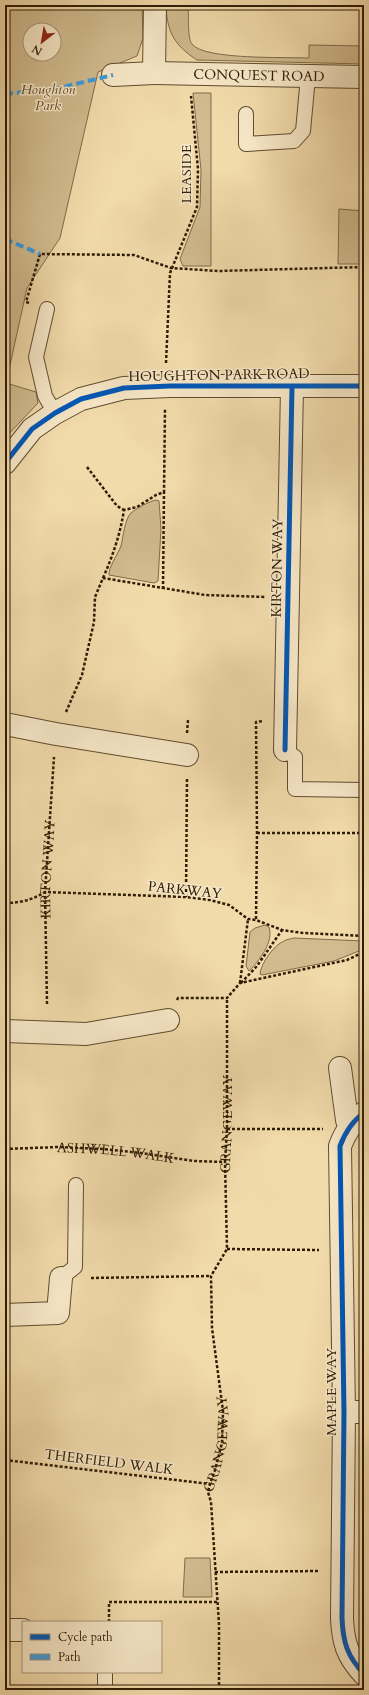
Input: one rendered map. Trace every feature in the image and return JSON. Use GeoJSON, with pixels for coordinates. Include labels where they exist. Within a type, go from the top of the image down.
{"type":"FeatureCollection","features":[{"type":"Feature","properties":{"kind":"street"},"geometry":{"type":"LineString","coordinates":[[154,73],[155,5]]}},
{"type":"Feature","properties":{"kind":"street","name":"CONQUEST ROAD"},"geometry":{"type":"LineString","coordinates":[[113,75],[154,73],[188,75],[364,77]]}},
{"type":"Feature","properties":{"kind":"street","name":"HOUGHTON PARK ROAD"},"geometry":{"type":"LineString","coordinates":[[5,463],[32,430],[55,413],[81,399],[124,388],[165,386],[364,386]]}},
{"type":"Feature","properties":{"kind":"street","name":"KIRTON WAY"},"geometry":{"type":"LineString","coordinates":[[285,750],[292,387]]}},
{"type":"Feature","properties":{"kind":"street"},"geometry":{"type":"LineString","coordinates":[[5,724],[56,734],[187,754]]}},
{"type":"Feature","properties":{"kind":"street"},"geometry":{"type":"LineString","coordinates":[[5,1031],[86,1034],[168,1020]]}},
{"type":"Feature","properties":{"kind":"street"},"geometry":{"type":"LineString","coordinates":[[340,1068],[347,1120],[354,1123]]}},
{"type":"Feature","properties":{"kind":"street","name":"MAPLE WAY"},"geometry":{"type":"LineString","coordinates":[[354,1123],[340,1146],[341,1250],[354,1412],[342,1571],[343,1638],[349,1656],[364,1674]]}},
{"type":"Feature","properties":{"kind":"street"},"geometry":{"type":"LineString","coordinates":[[5,1315],[58,1313],[61,1278]]}},
{"type":"Feature","properties":{"kind":"street"},"geometry":{"type":"LineString","coordinates":[[5,1630],[22,1630]]}},
{"type":"Feature","properties":{"kind":"lane"},"geometry":{"type":"LineString","coordinates":[[246,114],[246,144],[294,141],[303,131],[308,77]]}},
{"type":"Feature","properties":{"kind":"lane"},"geometry":{"type":"LineString","coordinates":[[47,309],[36,357],[45,396],[55,413]]}},
{"type":"Feature","properties":{"kind":"lane"},"geometry":{"type":"LineString","coordinates":[[285,750],[295,757],[295,789],[364,790]]}},
{"type":"Feature","properties":{"kind":"lane"},"geometry":{"type":"LineString","coordinates":[[61,1278],[75,1267],[76,1185]]}},
{"type":"Feature","properties":{"kind":"lane"},"geometry":{"type":"LineString","coordinates":[[105,1673],[106,1690]]}},
{"type":"Feature","properties":{"kind":"path"},"geometry":{"type":"LineString","coordinates":[[47,309],[26,302],[40,254],[134,255],[171,268],[218,271],[364,267]]}},
{"type":"Feature","properties":{"kind":"path"},"geometry":{"type":"LineString","coordinates":[[163,588],[164,492],[166,461],[165,386]]}},
{"type":"Feature","properties":{"kind":"path"},"geometry":{"type":"LineString","coordinates":[[87,467],[117,506],[124,510],[137,507],[156,495],[164,492]]}},
{"type":"Feature","properties":{"kind":"path"},"geometry":{"type":"LineString","coordinates":[[186,897],[188,720]]}},
{"type":"Feature","properties":{"kind":"path"},"geometry":{"type":"LineString","coordinates":[[256,920],[256,722],[286,720]]}},
{"type":"Feature","properties":{"kind":"path"},"geometry":{"type":"LineString","coordinates":[[257,833],[364,833]]}},
{"type":"Feature","properties":{"kind":"path"},"geometry":{"type":"LineString","coordinates":[[5,903],[15,903],[35,899],[44,892]]}},
{"type":"Feature","properties":{"kind":"path"},"geometry":{"type":"LineString","coordinates":[[240,983],[248,919],[256,920],[282,930],[303,933],[364,936]]}},
{"type":"Feature","properties":{"kind":"path"},"geometry":{"type":"LineString","coordinates":[[168,1020],[178,998],[227,998],[257,966],[282,930]]}},
{"type":"Feature","properties":{"kind":"path"},"geometry":{"type":"LineString","coordinates":[[240,983],[347,960],[364,952]]}},
{"type":"Feature","properties":{"kind":"path"},"geometry":{"type":"LineString","coordinates":[[227,1129],[320,1129],[354,1123]]}},
{"type":"Feature","properties":{"kind":"path"},"geometry":{"type":"LineString","coordinates":[[61,1278],[211,1276],[227,1249],[341,1250]]}},
{"type":"Feature","properties":{"kind":"path"},"geometry":{"type":"LineString","coordinates":[[216,1572],[342,1571]]}},
{"type":"Feature","properties":{"kind":"path"},"geometry":{"type":"LineString","coordinates":[[109,1621],[109,1602],[217,1602]]}},
{"type":"Feature","properties":{"kind":"green space","name":"Houghton Park"},"geometry":{"type":"Polygon","coordinates":[[[5,5],[142,5],[143,38],[137,56],[98,72],[60,238],[27,288],[6,383],[36,392],[38,403],[5,438],[5,5]]]}},
{"type":"Feature","properties":{"kind":"green space"},"geometry":{"type":"Polygon","coordinates":[[[166,5],[188,5],[190,41],[199,49],[212,53],[246,57],[309,58],[309,45],[364,46],[364,64],[197,60],[183,49],[173,37],[168,23],[166,5]]]}},
{"type":"Feature","properties":{"kind":"green space"},"geometry":{"type":"Polygon","coordinates":[[[193,93],[211,93],[211,266],[183,266],[180,259],[200,207],[201,170],[193,93]]]}},
{"type":"Feature","properties":{"kind":"green space"},"geometry":{"type":"Polygon","coordinates":[[[339,209],[364,211],[364,264],[338,264],[339,209]]]}},
{"type":"Feature","properties":{"kind":"green space"},"geometry":{"type":"Polygon","coordinates":[[[156,500],[159,501],[161,529],[158,581],[154,583],[109,575],[121,546],[129,516],[139,507],[156,500]]]}},
{"type":"Feature","properties":{"kind":"green space"},"geometry":{"type":"Polygon","coordinates":[[[265,925],[269,927],[270,933],[268,945],[261,957],[249,971],[246,966],[250,932],[255,928],[265,925]]]}},
{"type":"Feature","properties":{"kind":"green space"},"geometry":{"type":"Polygon","coordinates":[[[294,938],[364,941],[364,949],[334,961],[262,975],[260,974],[265,960],[272,950],[280,943],[294,938]]]}},
{"type":"Feature","properties":{"kind":"green space"},"geometry":{"type":"Polygon","coordinates":[[[185,1558],[210,1558],[212,1597],[183,1597],[185,1558]]]}},
{"type":"Feature","properties":{"kind":"marked path"},"geometry":{"type":"LineString","coordinates":[[5,94],[59,88],[113,75]]}},
{"type":"Feature","properties":{"kind":"marked path"},"geometry":{"type":"LineString","coordinates":[[5,239],[40,254]]}},
{"type":"Feature","properties":{"kind":"cycle path"},"geometry":{"type":"LineString","coordinates":[[5,463],[32,429],[55,413],[81,399],[124,388],[170,386],[364,386]]}},
{"type":"Feature","properties":{"kind":"cycle path"},"geometry":{"type":"LineString","coordinates":[[285,750],[292,387]]}},
{"type":"Feature","properties":{"kind":"cycle path"},"geometry":{"type":"LineString","coordinates":[[364,1113],[349,1128],[340,1146],[344,1412],[342,1618],[343,1634],[347,1648],[350,1655],[364,1674]]}}]}
